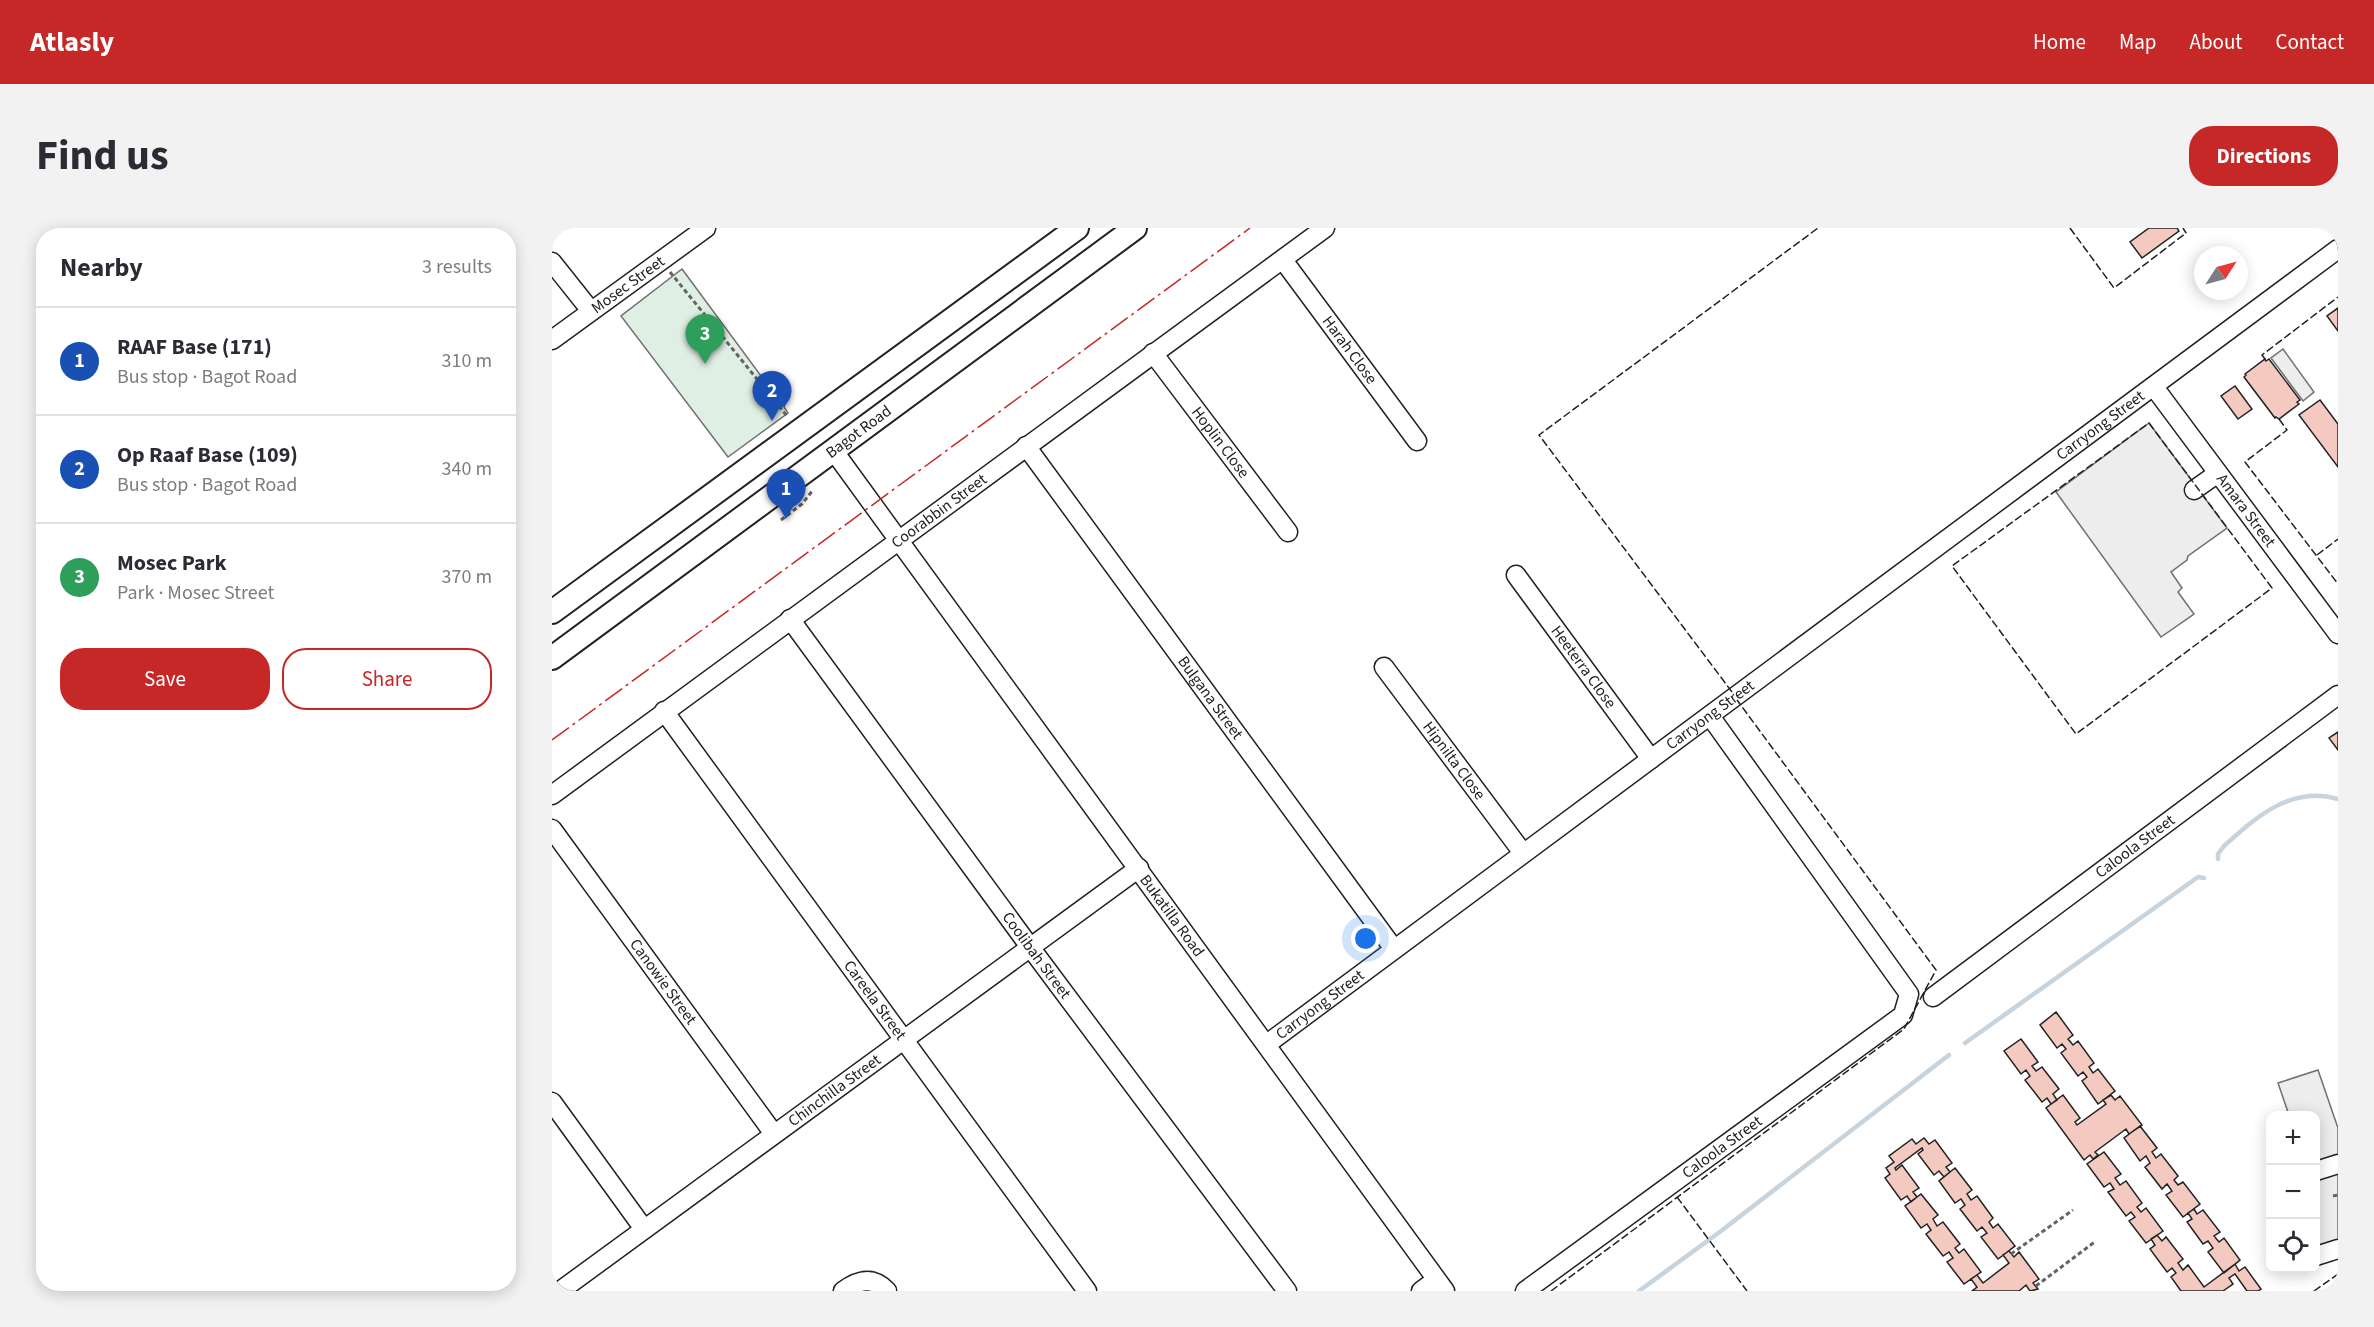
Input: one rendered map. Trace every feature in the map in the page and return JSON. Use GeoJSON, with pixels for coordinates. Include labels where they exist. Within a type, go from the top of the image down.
{"type":"FeatureCollection","features":[{"type":"Feature","properties":{"kind":"main road"},"geometry":{"type":"LineString","coordinates":[[552,612],[1077,228]]}},
{"type":"Feature","properties":{"kind":"main road","name":"Bagot Road"},"geometry":{"type":"LineString","coordinates":[[552,657],[1135,228]]}},
{"type":"Feature","properties":{"kind":"street","name":"Mosec Street"},"geometry":{"type":"LineString","coordinates":[[552,340],[706,228]]}},
{"type":"Feature","properties":{"kind":"street","name":"Coorabbin Street"},"geometry":{"type":"LineString","coordinates":[[552,795],[1325,228]]}},
{"type":"Feature","properties":{"kind":"street","name":"Carryong Street"},"geometry":{"type":"LineString","coordinates":[[1267,1044],[2338,249]]}},
{"type":"Feature","properties":{"kind":"street","name":"Harah Close"},"geometry":{"type":"LineString","coordinates":[[1283,260],[1417,441]]}},
{"type":"Feature","properties":{"kind":"street"},"geometry":{"type":"LineString","coordinates":[[552,261],[591,311]]}},
{"type":"Feature","properties":{"kind":"street","name":"Hoplin Close"},"geometry":{"type":"LineString","coordinates":[[1154,353],[1288,531]]}},
{"type":"Feature","properties":{"kind":"street","name":"Amara Street"},"geometry":{"type":"LineString","coordinates":[[2154,387],[2338,634]]}},
{"type":"Feature","properties":{"kind":"street","name":"Bulgana Street"},"geometry":{"type":"LineString","coordinates":[[1026,446],[1394,948]]}},
{"type":"Feature","properties":{"kind":"street","name":"Bukatilla Road"},"geometry":{"type":"LineString","coordinates":[[833,450],[1441,1285]]}},
{"type":"Feature","properties":{"kind":"street"},"geometry":{"type":"LineString","coordinates":[[2194,490],[2218,473]]}},
{"type":"Feature","properties":{"kind":"street","name":"Heeterra Close"},"geometry":{"type":"LineString","coordinates":[[1516,575],[1651,759]]}},
{"type":"Feature","properties":{"kind":"street","name":"Coolibah Street"},"geometry":{"type":"LineString","coordinates":[[790,619],[1030,947],[1287,1291]]}},
{"type":"Feature","properties":{"kind":"street","name":"Hipnilta Close"},"geometry":{"type":"LineString","coordinates":[[1384,668],[1523,853]]}},
{"type":"Feature","properties":{"kind":"street","name":"Caloola Street"},"geometry":{"type":"LineString","coordinates":[[1933,997],[2338,694]]}},
{"type":"Feature","properties":{"kind":"street","name":"Careela Street"},"geometry":{"type":"LineString","coordinates":[[664,711],[1087,1291]]}},
{"type":"Feature","properties":{"kind":"street","name":"Caloola Street"},"geometry":{"type":"LineString","coordinates":[[1526,1291],[1903,1015],[1909,994],[1710,716]]}},
{"type":"Feature","properties":{"kind":"street","name":"Canowie Street"},"geometry":{"type":"LineString","coordinates":[[552,829],[774,1134]]}},
{"type":"Feature","properties":{"kind":"street","name":"Chinchilla Street"},"geometry":{"type":"LineString","coordinates":[[560,1291],[1139,868]]}},
{"type":"Feature","properties":{"kind":"street"},"geometry":{"type":"LineString","coordinates":[[552,1102],[645,1229]]}},
{"type":"Feature","properties":{"kind":"street"},"geometry":{"type":"LineString","coordinates":[[2320,1170],[2338,1164]]}},
{"type":"Feature","properties":{"kind":"street"},"geometry":{"type":"LineString","coordinates":[[2320,1255],[2338,1249]]}},
{"type":"Feature","properties":{"kind":"street"},"geometry":{"type":"LineString","coordinates":[[843,1291],[853,1284],[869,1281],[876,1282],[887,1291]]}},
{"type":"Feature","properties":{"kind":"street"},"geometry":{"type":"LineString","coordinates":[[1421,1291],[1441,1285]]}},
{"type":"Feature","properties":{"kind":"path"},"geometry":{"type":"LineString","coordinates":[[662,262],[788,418]]}},
{"type":"Feature","properties":{"kind":"path"},"geometry":{"type":"LineString","coordinates":[[2333,1196],[2338,1195]]}},
{"type":"Feature","properties":{"kind":"path"},"geometry":{"type":"LineString","coordinates":[[2012,1254],[2073,1210]]}},
{"type":"Feature","properties":{"kind":"path"},"geometry":{"type":"LineString","coordinates":[[2036,1286],[2096,1240]]}},
{"type":"Feature","properties":{"kind":"green space"},"geometry":{"type":"Polygon","coordinates":[[[682,269],[764,380],[776,386],[786,401],[784,407],[788,413],[728,457],[621,316],[682,269]]]}},
{"type":"Feature","properties":{"kind":"shaded area"},"geometry":{"type":"Polygon","coordinates":[[[2283,349],[2314,392],[2303,401],[2271,358],[2283,349]]]}},
{"type":"Feature","properties":{"kind":"shaded area"},"geometry":{"type":"Polygon","coordinates":[[[2149,423],[2227,528],[2188,556],[2187,560],[2171,572],[2182,588],[2178,592],[2194,614],[2161,637],[2056,492],[2149,423]]]}},
{"type":"Feature","properties":{"kind":"shaded area"},"geometry":{"type":"Polygon","coordinates":[[[2318,1070],[2338,1128],[2338,1258],[2320,1264],[2320,1111],[2288,1111],[2278,1083],[2318,1070]]]}},
{"type":"Feature","properties":{"kind":"building"},"geometry":{"type":"Polygon","coordinates":[[[2149,228],[2177,228],[2179,231],[2142,258],[2130,242],[2149,228]]]}},
{"type":"Feature","properties":{"kind":"building"},"geometry":{"type":"Polygon","coordinates":[[[2338,308],[2338,331],[2327,316],[2338,308]]]}},
{"type":"Feature","properties":{"kind":"building"},"geometry":{"type":"Polygon","coordinates":[[[2265,359],[2266,361],[2269,359],[2300,400],[2297,402],[2299,404],[2279,419],[2275,418],[2244,377],[2265,359]]]}},
{"type":"Feature","properties":{"kind":"building"},"geometry":{"type":"Polygon","coordinates":[[[2235,386],[2252,409],[2238,419],[2221,396],[2235,386]]]}},
{"type":"Feature","properties":{"kind":"building"},"geometry":{"type":"Polygon","coordinates":[[[2320,400],[2338,424],[2338,467],[2299,415],[2320,400]]]}},
{"type":"Feature","properties":{"kind":"building"},"geometry":{"type":"Polygon","coordinates":[[[2338,732],[2338,750],[2329,738],[2338,732]]]}},
{"type":"Feature","properties":{"kind":"building"},"geometry":{"type":"Polygon","coordinates":[[[2056,1012],[2073,1035],[2068,1039],[2073,1045],[2078,1041],[2094,1063],[2089,1067],[2093,1073],[2098,1069],[2115,1091],[2098,1104],[2082,1081],[2087,1077],[2083,1072],[2078,1076],[2061,1053],[2066,1049],[2062,1044],[2057,1048],[2040,1025],[2056,1012]]]}},
{"type":"Feature","properties":{"kind":"building"},"geometry":{"type":"Polygon","coordinates":[[[2021,1039],[2038,1062],[2032,1066],[2036,1071],[2042,1067],[2059,1089],[2053,1094],[2057,1100],[2051,1104],[2047,1098],[2042,1102],[2025,1080],[2030,1076],[2026,1070],[2021,1074],[2004,1051],[2021,1039]]]}},
{"type":"Feature","properties":{"kind":"building"},"geometry":{"type":"Polygon","coordinates":[[[2063,1095],[2080,1118],[2075,1122],[2077,1125],[2106,1104],[2103,1100],[2111,1095],[2115,1100],[2120,1096],[2142,1125],[2129,1134],[2126,1129],[2095,1152],[2098,1155],[2093,1159],[2090,1155],[2084,1160],[2046,1108],[2063,1095]]]}},
{"type":"Feature","properties":{"kind":"building"},"geometry":{"type":"Polygon","coordinates":[[[2140,1126],[2157,1148],[2152,1152],[2156,1158],[2161,1154],[2178,1176],[2174,1180],[2178,1185],[2183,1182],[2200,1204],[2183,1217],[2166,1195],[2172,1191],[2167,1184],[2162,1189],[2145,1167],[2150,1163],[2146,1156],[2140,1161],[2124,1138],[2140,1126]]]}},
{"type":"Feature","properties":{"kind":"building"},"geometry":{"type":"Polygon","coordinates":[[[1924,1138],[1929,1144],[1935,1140],[1952,1163],[1946,1167],[1950,1172],[1944,1177],[1939,1171],[1934,1175],[1918,1154],[1923,1150],[1922,1148],[1895,1168],[1896,1170],[1902,1165],[1919,1188],[1913,1192],[1917,1197],[1911,1202],[1907,1196],[1901,1200],[1885,1178],[1890,1174],[1886,1168],[1894,1162],[1889,1156],[1912,1139],[1916,1144],[1924,1138]]]}},
{"type":"Feature","properties":{"kind":"building"},"geometry":{"type":"Polygon","coordinates":[[[2104,1152],[2121,1174],[2115,1178],[2120,1185],[2126,1181],[2142,1203],[2137,1207],[2141,1212],[2146,1208],[2163,1231],[2146,1243],[2129,1221],[2135,1217],[2131,1212],[2126,1216],[2108,1192],[2114,1189],[2110,1183],[2104,1187],[2087,1164],[2104,1152]]]}},
{"type":"Feature","properties":{"kind":"building"},"geometry":{"type":"Polygon","coordinates":[[[1955,1168],[1972,1190],[1967,1194],[1971,1200],[1977,1196],[1993,1218],[1989,1222],[1993,1228],[1998,1224],[2015,1246],[1998,1259],[1981,1237],[1987,1233],[1982,1227],[1977,1231],[1960,1209],[1965,1205],[1961,1199],[1955,1203],[1939,1181],[1955,1168]]]}},
{"type":"Feature","properties":{"kind":"building"},"geometry":{"type":"Polygon","coordinates":[[[1921,1194],[1938,1215],[1933,1219],[1937,1226],[1943,1222],[1960,1244],[1955,1248],[1959,1253],[1964,1249],[1981,1272],[1964,1284],[1947,1262],[1953,1258],[1949,1252],[1943,1256],[1926,1234],[1931,1230],[1927,1224],[1921,1228],[1905,1206],[1921,1194]]]}},
{"type":"Feature","properties":{"kind":"building"},"geometry":{"type":"Polygon","coordinates":[[[2194,1209],[2197,1214],[2203,1210],[2220,1232],[2214,1236],[2219,1242],[2224,1238],[2240,1260],[2224,1273],[2208,1252],[2213,1248],[2208,1241],[2203,1244],[2187,1222],[2192,1219],[2188,1213],[2194,1209]]]}},
{"type":"Feature","properties":{"kind":"building"},"geometry":{"type":"Polygon","coordinates":[[[2157,1235],[2162,1241],[2166,1237],[2183,1259],[2178,1263],[2183,1270],[2188,1265],[2204,1287],[2235,1264],[2239,1271],[2245,1267],[2261,1289],[2247,1291],[2235,1274],[2229,1278],[2233,1284],[2223,1291],[2181,1291],[2171,1277],[2176,1273],[2172,1268],[2167,1272],[2150,1249],[2155,1245],[2151,1239],[2157,1235]]]}},
{"type":"Feature","properties":{"kind":"building"},"geometry":{"type":"Polygon","coordinates":[[[2009,1251],[2014,1257],[2019,1252],[2039,1279],[2033,1283],[2038,1289],[2030,1291],[2026,1285],[2019,1291],[1972,1291],[1977,1287],[1971,1279],[1977,1275],[1983,1283],[2009,1263],[2003,1255],[2009,1251]]]}},
{"type":"Feature","properties":{"kind":"waterway"},"geometry":{"type":"LineString","coordinates":[[2218,859],[2218,854],[2224,846],[2249,824],[2276,806],[2305,796],[2338,799]]}},
{"type":"Feature","properties":{"kind":"waterway"},"geometry":{"type":"LineString","coordinates":[[1965,1043],[2198,877],[2204,878]]}},
{"type":"Feature","properties":{"kind":"waterway"},"geometry":{"type":"LineString","coordinates":[[1639,1291],[1721,1231],[1949,1055]]}},
{"type":"Feature","properties":{"kind":"fence"},"geometry":{"type":"LineString","coordinates":[[1732,692],[1539,435],[1818,228]]}},
{"type":"Feature","properties":{"kind":"fence"},"geometry":{"type":"LineString","coordinates":[[2070,228],[2114,288],[2186,233],[2183,228]]}},
{"type":"Feature","properties":{"kind":"fence"},"geometry":{"type":"LineString","coordinates":[[2265,359],[2262,355],[2338,297]]}},
{"type":"Feature","properties":{"kind":"fence"},"geometry":{"type":"LineString","coordinates":[[2279,419],[2287,430],[2245,462],[2338,584]]}},
{"type":"Feature","properties":{"kind":"fence"},"geometry":{"type":"LineString","coordinates":[[2149,423],[2272,588],[2076,734],[1952,566],[2149,423]]}},
{"type":"Feature","properties":{"kind":"fence"},"geometry":{"type":"LineString","coordinates":[[2317,555],[2338,539]]}},
{"type":"Feature","properties":{"kind":"fence"},"geometry":{"type":"LineString","coordinates":[[1551,1291],[1904,1029],[1936,970],[1737,700]]}},
{"type":"Feature","properties":{"kind":"fence"},"geometry":{"type":"LineString","coordinates":[[1677,1197],[1747,1291]]}},
{"type":"Feature","properties":{"kind":"fence"},"geometry":{"type":"LineString","coordinates":[[2314,1291],[2338,1274]]}},
{"type":"Feature","properties":{"kind":"power"},"geometry":{"type":"LineString","coordinates":[[552,740],[1250,228]]}},
{"type":"Feature","properties":{"kind":"place","name":"Mosec Park"},"geometry":{"type":"Point","coordinates":[705,364]}},
{"type":"Feature","properties":{"kind":"place","name":"Op Raaf Base (109)"},"geometry":{"type":"Point","coordinates":[772,421]}},
{"type":"Feature","properties":{"kind":"place","name":"RAAF Base (171)"},"geometry":{"type":"Point","coordinates":[786,519]}}]}
